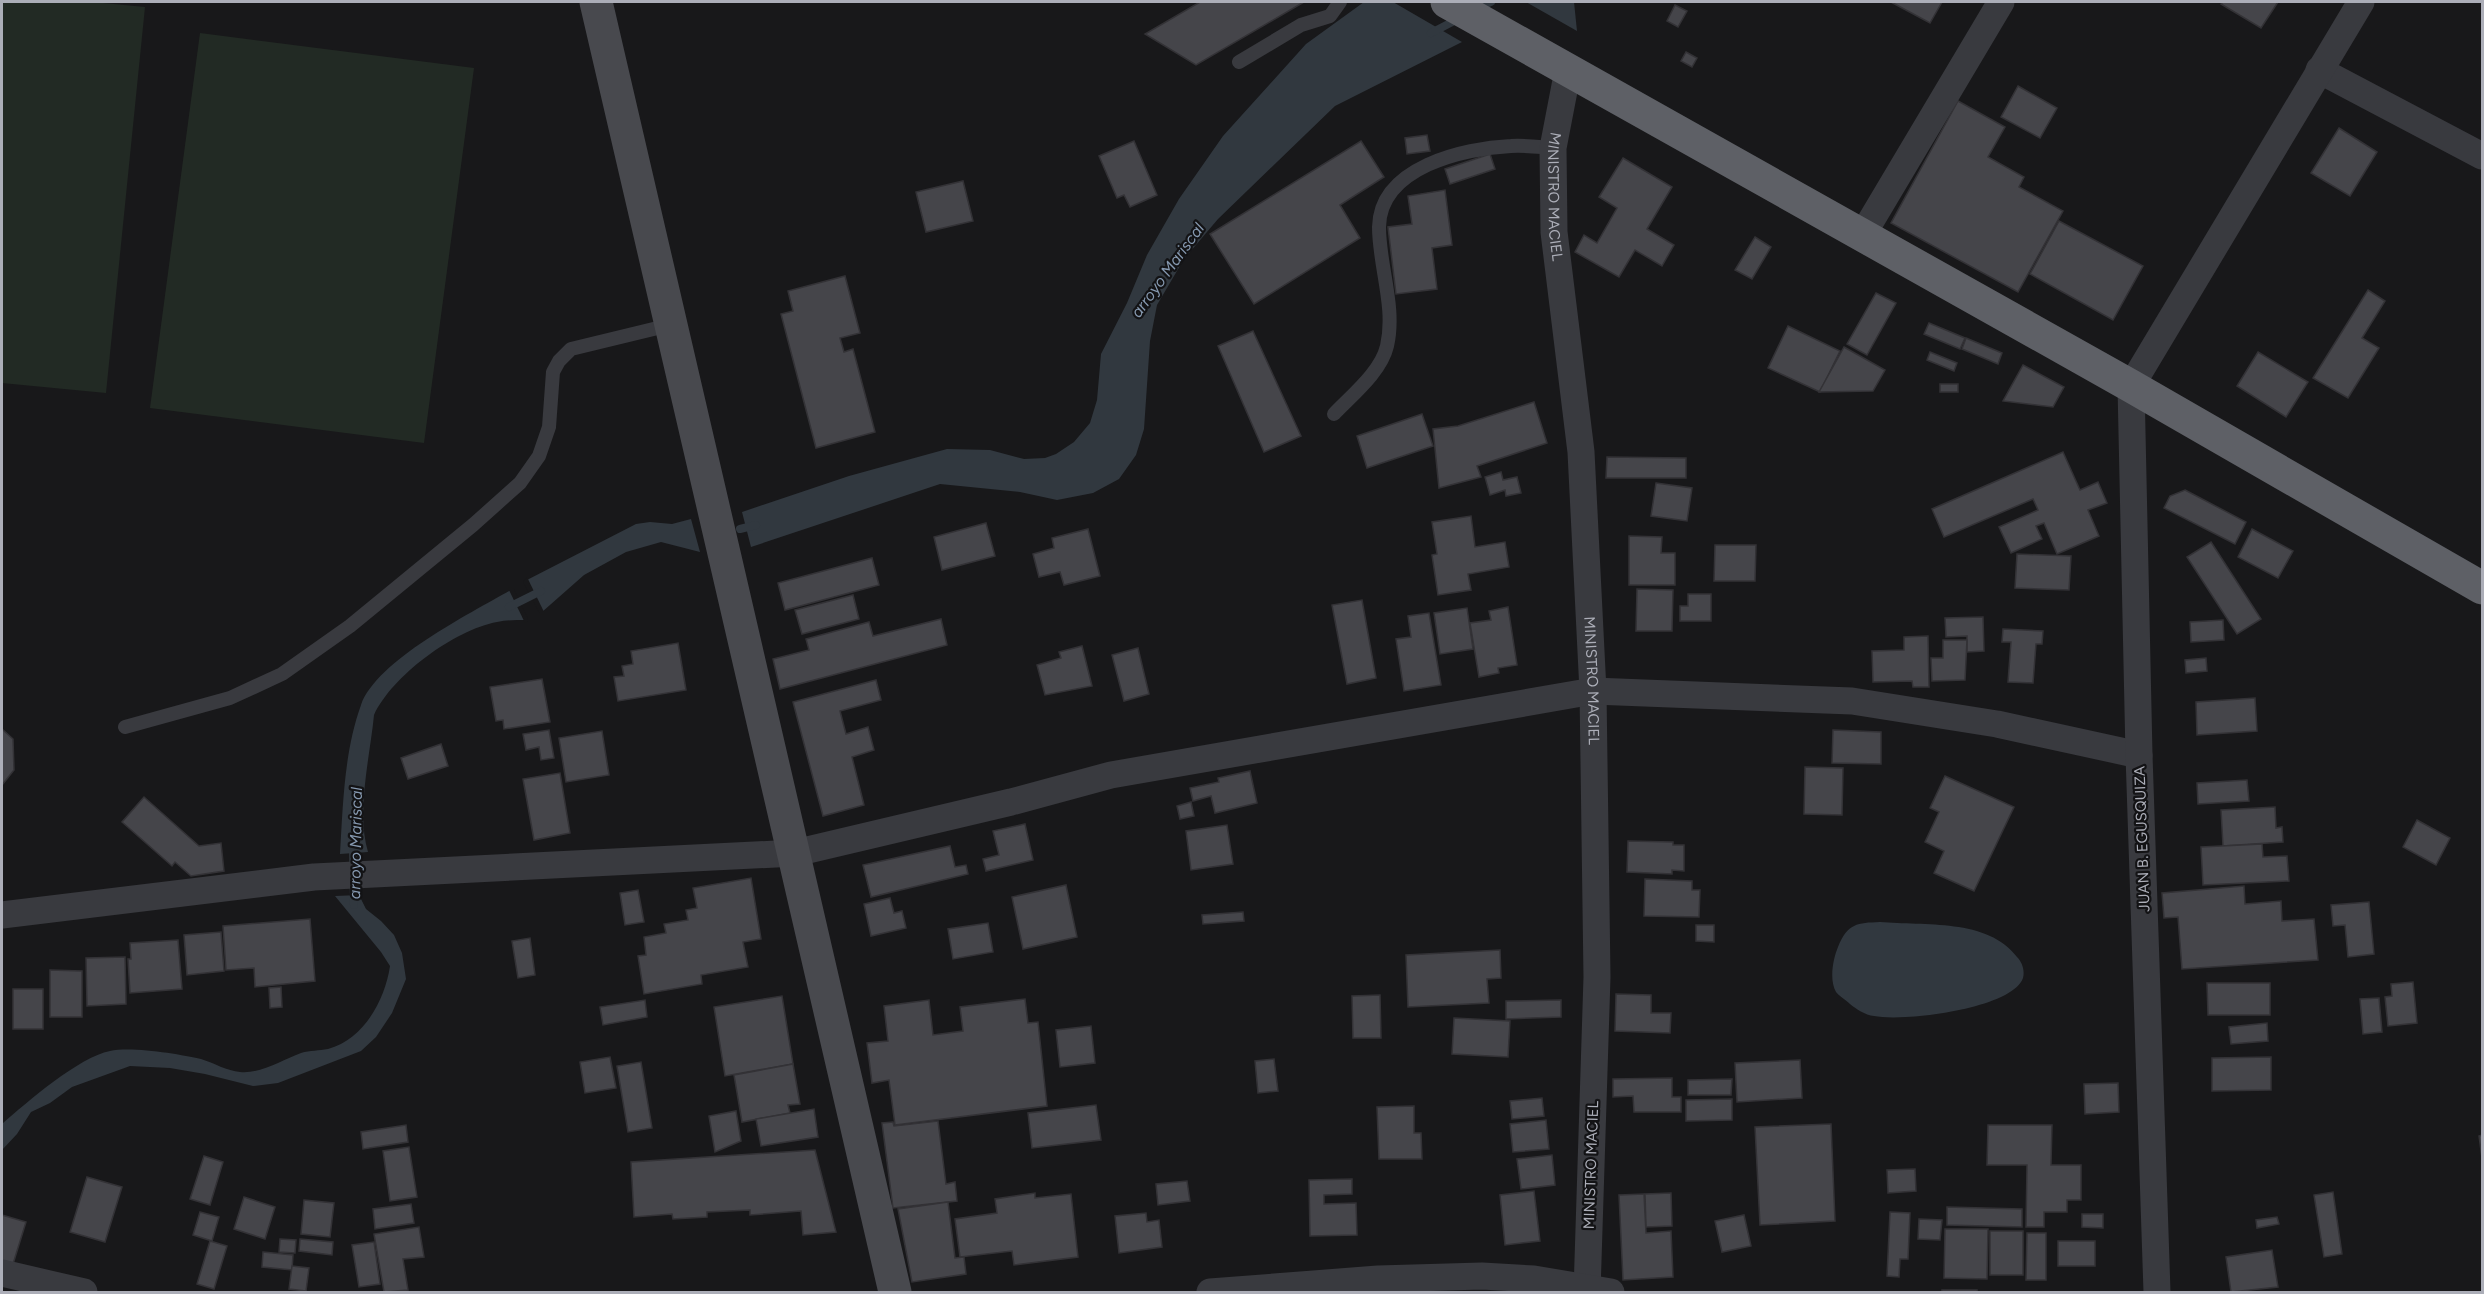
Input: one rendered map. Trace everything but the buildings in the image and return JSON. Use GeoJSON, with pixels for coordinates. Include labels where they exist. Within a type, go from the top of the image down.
{"type":"FeatureCollection","features":[{"type":"Feature","properties":{"kind":"highway"},"geometry":{"type":"LineString","coordinates":[[1448,2],[2132,386],[2482,588]]}},
{"type":"Feature","properties":{"kind":"main road"},"geometry":{"type":"LineString","coordinates":[[596,2],[795,853],[894,1293]]}},
{"type":"Feature","properties":{"kind":"street"},"geometry":{"type":"LineString","coordinates":[[1863,234],[2001,2]]}},
{"type":"Feature","properties":{"kind":"street"},"geometry":{"type":"LineString","coordinates":[[2132,386],[2361,2]]}},
{"type":"Feature","properties":{"kind":"street","name":"MINISTRO MACIEL"},"geometry":{"type":"LineString","coordinates":[[1560,65],[1553,148],[1554,232],[1581,452],[1593,691],[1597,977],[1595,1291]]}},
{"type":"Feature","properties":{"kind":"street"},"geometry":{"type":"LineString","coordinates":[[2319,69],[2482,156]]}},
{"type":"Feature","properties":{"kind":"street","name":"JUAN B. EGUSQUIZA"},"geometry":{"type":"LineString","coordinates":[[2132,386],[2139,754],[2157,1293]]}},
{"type":"Feature","properties":{"kind":"street"},"geometry":{"type":"LineString","coordinates":[[2,915],[314,877],[795,853],[1111,776],[1593,691],[1852,701],[1997,724],[2139,754]]}},
{"type":"Feature","properties":{"kind":"street"},"geometry":{"type":"LineString","coordinates":[[2,1273],[84,1293]]}},
{"type":"Feature","properties":{"kind":"street"},"geometry":{"type":"LineString","coordinates":[[1210,1293],[1378,1279],[1482,1276],[1534,1279],[1595,1291]]}},
{"type":"Feature","properties":{"kind":"lane"},"geometry":{"type":"LineString","coordinates":[[1239,62],[1301,25],[1330,16],[1340,2]]}},
{"type":"Feature","properties":{"kind":"lane"},"geometry":{"type":"LineString","coordinates":[[1334,414],[1377,367],[1387,348],[1389,325],[1379,226],[1384,201],[1404,178],[1432,163],[1472,151],[1512,146],[1553,148]]}},
{"type":"Feature","properties":{"kind":"lane"},"geometry":{"type":"LineString","coordinates":[[125,728],[230,698],[282,674],[350,626],[473,525],[520,483],[539,456],[549,427],[554,372],[559,361],[572,349],[670,325]]}},
{"type":"Feature","properties":{"kind":"shaded area"},"geometry":{"type":"Polygon","coordinates":[[[2,2],[93,2],[145,7],[106,393],[2,383],[2,2]]]}},
{"type":"Feature","properties":{"kind":"shaded area"},"geometry":{"type":"Polygon","coordinates":[[[200,33],[474,68],[424,443],[150,408],[200,33]]]}},
{"type":"Feature","properties":{"kind":"water"},"geometry":{"type":"Polygon","coordinates":[[[1364,2],[1393,2],[1462,42],[1335,106],[1218,219],[1184,259],[1157,305],[1150,341],[1144,429],[1136,455],[1119,479],[1093,493],[1057,500],[1020,492],[940,484],[751,547],[742,512],[849,476],[947,449],[990,450],[1024,459],[1045,458],[1056,454],[1074,442],[1090,423],[1097,400],[1101,354],[1127,303],[1147,255],[1179,199],[1223,136],[1306,44],[1364,2]]]}},
{"type":"Feature","properties":{"kind":"water"},"geometry":{"type":"Polygon","coordinates":[[[1526,2],[1574,2],[1577,31],[1526,2]]]}},
{"type":"Feature","properties":{"kind":"water"},"geometry":{"type":"Polygon","coordinates":[[[691,519],[700,552],[661,542],[626,552],[584,575],[542,612],[525,581],[636,524],[650,522],[672,524],[691,519]]]}},
{"type":"Feature","properties":{"kind":"water"},"geometry":{"type":"Polygon","coordinates":[[[511,590],[526,620],[497,622],[462,634],[409,671],[383,700],[374,715],[365,784],[363,819],[368,852],[340,854],[345,779],[351,741],[361,705],[370,688],[386,671],[427,639],[511,590]]]}},
{"type":"Feature","properties":{"kind":"water"},"geometry":{"type":"Polygon","coordinates":[[[359,895],[366,909],[394,935],[402,953],[406,979],[392,1013],[376,1037],[361,1051],[278,1083],[253,1086],[170,1068],[130,1066],[72,1087],[50,1103],[31,1112],[17,1134],[2,1150],[2,1124],[69,1071],[97,1055],[130,1049],[156,1051],[201,1059],[230,1070],[248,1072],[264,1069],[301,1053],[328,1049],[352,1037],[371,1017],[378,1005],[390,966],[335,896],[359,895]]]}},
{"type":"Feature","properties":{"kind":"water"},"geometry":{"type":"Polygon","coordinates":[[[1880,922],[1954,926],[1990,936],[2005,944],[2019,959],[2022,964],[2023,978],[2015,989],[1999,998],[1955,1011],[1908,1017],[1874,1016],[1861,1012],[1836,992],[1832,976],[1833,963],[1842,939],[1850,929],[1859,924],[1880,922]]]}},
{"type":"Feature","properties":{"kind":"pier"},"geometry":{"type":"Polygon","coordinates":[[[527,577],[544,615],[540,614],[523,582],[527,577]]]}},
{"type":"Feature","properties":{"kind":"pier"},"geometry":{"type":"Polygon","coordinates":[[[508,588],[514,589],[528,619],[525,623],[508,588]]]}},
{"type":"Feature","properties":{"kind":"waterway","name":"arroyo Mariscal"},"geometry":{"type":"LineString","coordinates":[[1476,9],[1491,2]]}},
{"type":"Feature","properties":{"kind":"waterway","name":"arroyo Mariscal"},"geometry":{"type":"LineString","coordinates":[[1431,33],[1458,19]]}},
{"type":"Feature","properties":{"kind":"waterway","name":"arroyo Mariscal"},"geometry":{"type":"LineString","coordinates":[[740,529],[756,525]]}},
{"type":"Feature","properties":{"kind":"waterway","name":"arroyo Mariscal"},"geometry":{"type":"LineString","coordinates":[[509,607],[541,591]]}},
{"type":"Feature","properties":{"kind":"waterway","name":"arroyo Mariscal"},"geometry":{"type":"LineString","coordinates":[[353,845],[354,905]]}}]}
